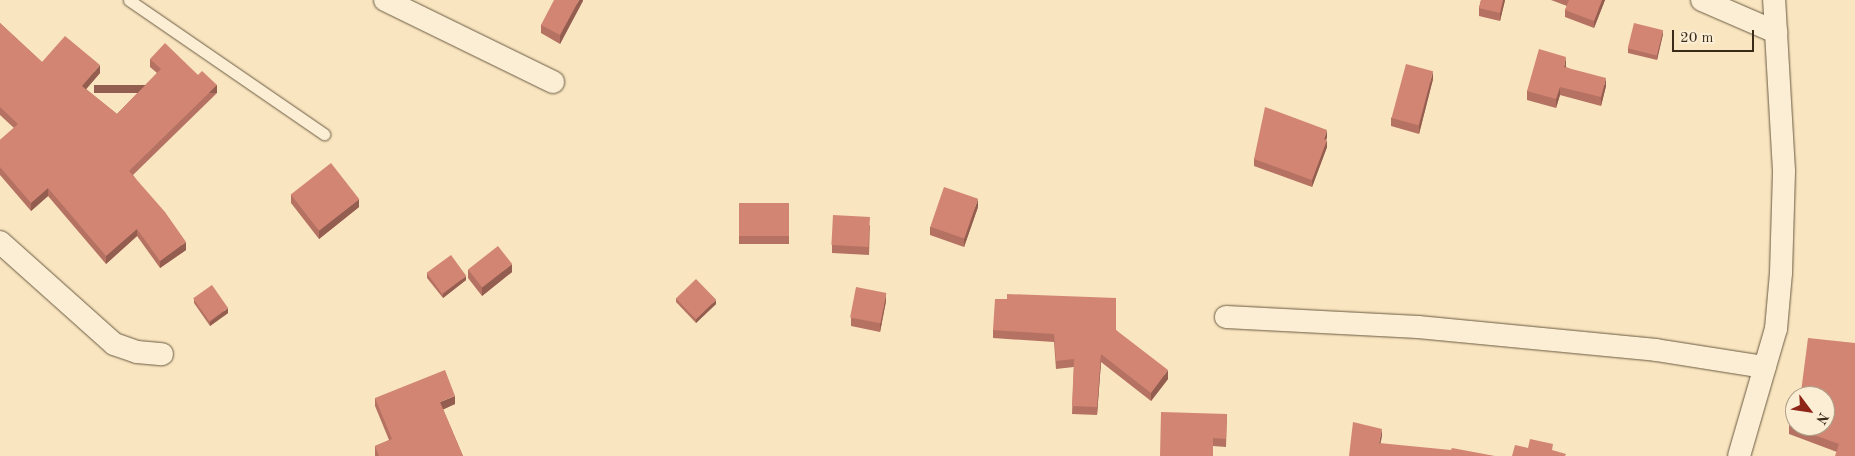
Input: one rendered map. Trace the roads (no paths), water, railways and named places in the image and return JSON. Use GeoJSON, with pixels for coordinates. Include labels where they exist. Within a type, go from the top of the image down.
{"type":"FeatureCollection","features":[{"type":"Feature","properties":{"kind":"street"},"geometry":{"type":"LineString","coordinates":[[385,0],[552,82]]}},
{"type":"Feature","properties":{"kind":"street"},"geometry":{"type":"LineString","coordinates":[[1702,0],[1776,32]]}},
{"type":"Feature","properties":{"kind":"street"},"geometry":{"type":"LineString","coordinates":[[1739,456],[1776,329],[1784,171],[1774,0]]}},
{"type":"Feature","properties":{"kind":"street"},"geometry":{"type":"LineString","coordinates":[[0,242],[114,344],[137,352],[162,354]]}},
{"type":"Feature","properties":{"kind":"street"},"geometry":{"type":"LineString","coordinates":[[1226,316],[1418,327],[1656,350],[1765,367]]}},
{"type":"Feature","properties":{"kind":"lane"},"geometry":{"type":"LineString","coordinates":[[129,0],[324,134]]}}]}
